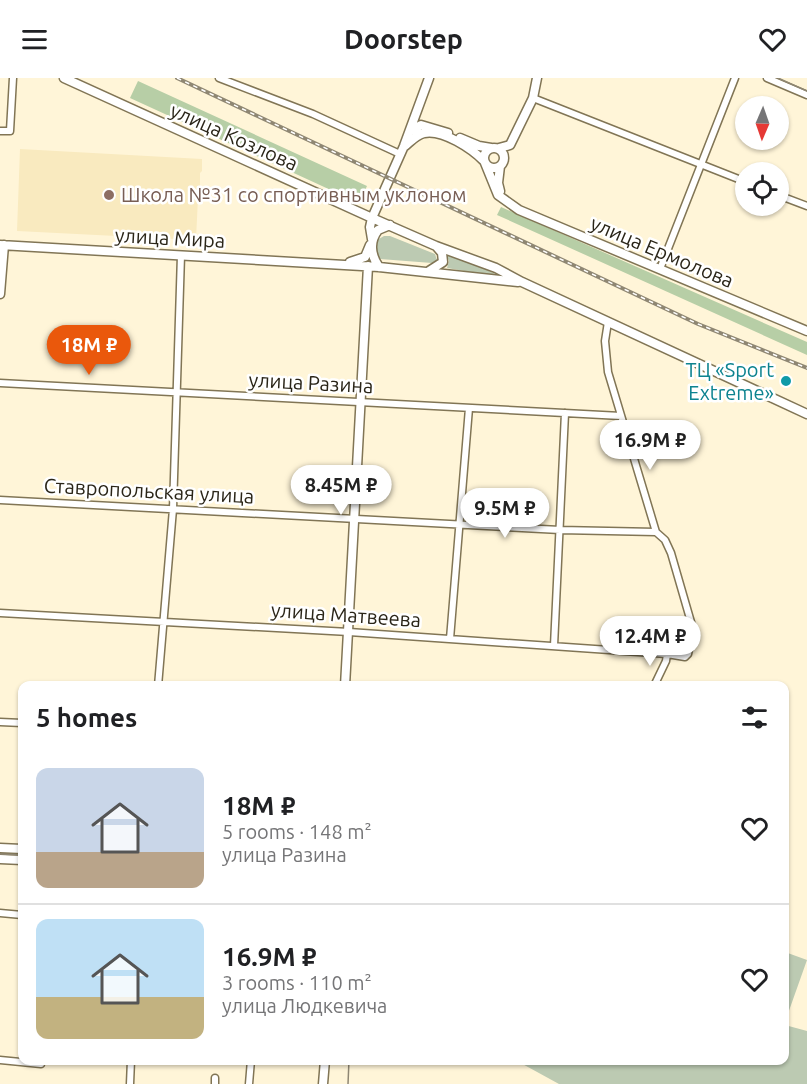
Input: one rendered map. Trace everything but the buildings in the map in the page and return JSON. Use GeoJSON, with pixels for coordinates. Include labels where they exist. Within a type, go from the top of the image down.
{"type":"FeatureCollection","features":[{"type":"Feature","properties":{"kind":"street"},"geometry":{"type":"LineString","coordinates":[[0,131],[10,132],[13,78]]}},
{"type":"Feature","properties":{"kind":"street","name":"улица Козлова"},"geometry":{"type":"LineString","coordinates":[[64,78],[391,225]]}},
{"type":"Feature","properties":{"kind":"street"},"geometry":{"type":"LineString","coordinates":[[219,78],[402,150]]}},
{"type":"Feature","properties":{"kind":"street"},"geometry":{"type":"LineString","coordinates":[[379,267],[373,258],[370,227],[372,218],[410,131],[429,78]]}},
{"type":"Feature","properties":{"kind":"street"},"geometry":{"type":"LineString","coordinates":[[506,202],[498,183],[500,166],[532,98],[537,78]]}},
{"type":"Feature","properties":{"kind":"street"},"geometry":{"type":"LineString","coordinates":[[660,268],[735,78]]}},
{"type":"Feature","properties":{"kind":"street"},"geometry":{"type":"LineString","coordinates":[[769,78],[807,95]]}},
{"type":"Feature","properties":{"kind":"street"},"geometry":{"type":"LineString","coordinates":[[532,98],[735,178]]}},
{"type":"Feature","properties":{"kind":"street"},"geometry":{"type":"LineString","coordinates":[[410,131],[421,125],[438,129],[479,146],[495,148],[504,157]]}},
{"type":"Feature","properties":{"kind":"street"},"geometry":{"type":"LineString","coordinates":[[402,150],[415,137],[430,133],[441,135],[463,145],[492,168],[500,166]]}},
{"type":"Feature","properties":{"kind":"street"},"geometry":{"type":"LineString","coordinates":[[506,202],[498,195],[485,162],[485,153],[510,145]]}},
{"type":"Feature","properties":{"kind":"street"},"geometry":{"type":"LineString","coordinates":[[789,199],[807,206]]}},
{"type":"Feature","properties":{"kind":"street","name":"улица Ермолова"},"geometry":{"type":"LineString","coordinates":[[506,202],[519,210],[807,331]]}},
{"type":"Feature","properties":{"kind":"street"},"geometry":{"type":"LineString","coordinates":[[391,225],[436,246],[496,268],[807,414]]}},
{"type":"Feature","properties":{"kind":"street","name":"улица Мира"},"geometry":{"type":"LineString","coordinates":[[338,264],[361,260],[368,253],[378,230],[391,225]]}},
{"type":"Feature","properties":{"kind":"street"},"geometry":{"type":"LineString","coordinates":[[0,294],[2,245]]}},
{"type":"Feature","properties":{"kind":"street","name":"улица Мира"},"geometry":{"type":"LineString","coordinates":[[2,245],[368,266],[522,282]]}},
{"type":"Feature","properties":{"kind":"street"},"geometry":{"type":"LineString","coordinates":[[429,272],[443,262],[443,255],[436,246]]}},
{"type":"Feature","properties":{"kind":"street"},"geometry":{"type":"LineString","coordinates":[[158,681],[173,509],[181,255]]}},
{"type":"Feature","properties":{"kind":"street"},"geometry":{"type":"LineString","coordinates":[[345,681],[368,266]]}},
{"type":"Feature","properties":{"kind":"street"},"geometry":{"type":"LineString","coordinates":[[608,322],[605,341],[608,372],[656,532]]}},
{"type":"Feature","properties":{"kind":"street","name":"улица Разина"},"geometry":{"type":"LineString","coordinates":[[0,383],[621,416]]}},
{"type":"Feature","properties":{"kind":"street"},"geometry":{"type":"LineString","coordinates":[[450,639],[469,408]]}},
{"type":"Feature","properties":{"kind":"street"},"geometry":{"type":"LineString","coordinates":[[554,646],[565,413]]}},
{"type":"Feature","properties":{"kind":"street","name":"Ставропольская улица"},"geometry":{"type":"LineString","coordinates":[[0,500],[560,530],[656,532]]}},
{"type":"Feature","properties":{"kind":"street","name":"улица Матвеева"},"geometry":{"type":"LineString","coordinates":[[0,613],[349,632],[685,657],[688,654],[693,629],[671,553],[665,540],[656,532]]}},
{"type":"Feature","properties":{"kind":"street"},"geometry":{"type":"LineString","coordinates":[[656,681],[666,662],[667,654]]}},
{"type":"Feature","properties":{"kind":"street"},"geometry":{"type":"LineString","coordinates":[[0,722],[18,723]]}},
{"type":"Feature","properties":{"kind":"street"},"geometry":{"type":"LineString","coordinates":[[0,848],[18,849]]}},
{"type":"Feature","properties":{"kind":"street"},"geometry":{"type":"LineString","coordinates":[[0,859],[18,860]]}},
{"type":"Feature","properties":{"kind":"street"},"geometry":{"type":"LineString","coordinates":[[0,913],[18,915]]}},
{"type":"Feature","properties":{"kind":"street"},"geometry":{"type":"LineString","coordinates":[[0,1060],[18,1062]]}},
{"type":"Feature","properties":{"kind":"street"},"geometry":{"type":"LineString","coordinates":[[130,1084],[131,1065]]}},
{"type":"Feature","properties":{"kind":"street"},"geometry":{"type":"LineString","coordinates":[[249,1084],[251,1065]]}},
{"type":"Feature","properties":{"kind":"street"},"geometry":{"type":"LineString","coordinates":[[323,1084],[325,1065]]}},
{"type":"Feature","properties":{"kind":"shaded area","name":"Школа №31 со спортивным уклоном"},"geometry":{"type":"Polygon","coordinates":[[[20,149],[202,159],[196,240],[17,231],[20,149]]]}},
{"type":"Feature","properties":{"kind":"green space"},"geometry":{"type":"Polygon","coordinates":[[[138,81],[367,186],[359,203],[130,98],[138,81]]]}},
{"type":"Feature","properties":{"kind":"green space"},"geometry":{"type":"Polygon","coordinates":[[[501,207],[807,342],[807,355],[497,215],[501,207]]]}},
{"type":"Feature","properties":{"kind":"green space"},"geometry":{"type":"Polygon","coordinates":[[[384,236],[390,236],[435,254],[437,260],[432,263],[380,259],[377,256],[375,244],[384,236]]]}},
{"type":"Feature","properties":{"kind":"green space"},"geometry":{"type":"Polygon","coordinates":[[[445,252],[505,278],[447,268],[449,261],[445,252]]]}},
{"type":"Feature","properties":{"kind":"green space"},"geometry":{"type":"Polygon","coordinates":[[[789,954],[807,960],[789,1011],[789,954]]]}},
{"type":"Feature","properties":{"kind":"green space"},"geometry":{"type":"Polygon","coordinates":[[[789,1026],[807,1031],[807,1084],[559,1084],[524,1065],[789,1065],[789,1026]]]}},
{"type":"Feature","properties":{"kind":"tram line"},"geometry":{"type":"LineString","coordinates":[[778,78],[807,91]]}},
{"type":"Feature","properties":{"kind":"tram line"},"geometry":{"type":"LineString","coordinates":[[0,854],[18,855]]}},
{"type":"Feature","properties":{"kind":"tram line"},"geometry":{"type":"LineString","coordinates":[[348,1084],[349,1065]]}},
{"type":"Feature","properties":{"kind":"railway"},"geometry":{"type":"LineString","coordinates":[[177,78],[698,324],[807,368]]}},
{"type":"Feature","properties":{"kind":"place","name":"Школа №31 со спортивным уклоном"},"geometry":{"type":"Point","coordinates":[109,195]}},
{"type":"Feature","properties":{"kind":"place","name":"ТЦ «Sport Extreme»"},"geometry":{"type":"Point","coordinates":[786,381]}}]}
